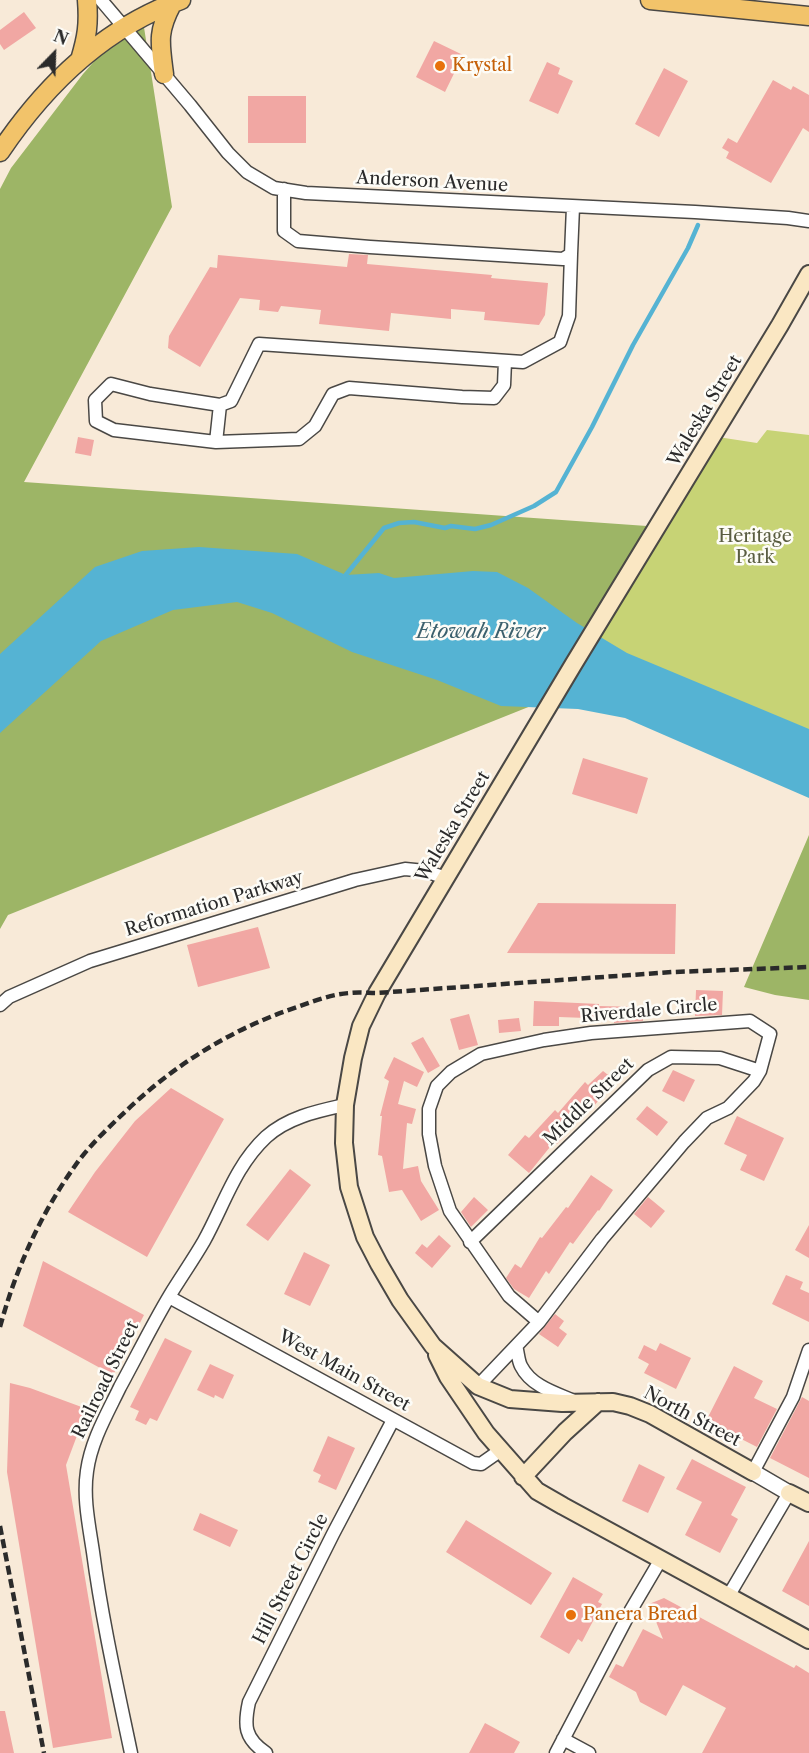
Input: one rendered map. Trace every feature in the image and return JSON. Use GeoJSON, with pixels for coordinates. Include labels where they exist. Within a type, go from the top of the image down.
{"type":"FeatureCollection","features":[{"type":"Feature","properties":{"kind":"main road"},"geometry":{"type":"LineString","coordinates":[[80,60],[87,35],[87,0]]}},
{"type":"Feature","properties":{"kind":"main road"},"geometry":{"type":"LineString","coordinates":[[650,0],[809,16]]}},
{"type":"Feature","properties":{"kind":"main road"},"geometry":{"type":"LineString","coordinates":[[0,152],[37,102],[80,60],[103,41],[150,13],[176,2]]}},
{"type":"Feature","properties":{"kind":"main road"},"geometry":{"type":"LineString","coordinates":[[164,74],[160,44],[163,21],[176,2]]}},
{"type":"Feature","properties":{"kind":"main road","name":"Waleska Street"},"geometry":{"type":"LineString","coordinates":[[510,1399],[478,1386],[433,1346],[400,1300],[365,1237],[349,1187],[344,1143],[345,1105],[353,1058],[367,1012],[487,808],[780,326],[809,274]]}},
{"type":"Feature","properties":{"kind":"main road"},"geometry":{"type":"LineString","coordinates":[[433,1346],[448,1377],[486,1433],[537,1491],[809,1640]]}},
{"type":"Feature","properties":{"kind":"main road","name":"North Street"},"geometry":{"type":"LineString","coordinates":[[510,1399],[548,1403],[622,1404],[650,1414],[753,1472]]}},
{"type":"Feature","properties":{"kind":"main road"},"geometry":{"type":"LineString","coordinates":[[523,1477],[565,1432],[598,1402]]}},
{"type":"Feature","properties":{"kind":"main road","name":"North Street"},"geometry":{"type":"LineString","coordinates":[[789,1492],[809,1503]]}},
{"type":"Feature","properties":{"kind":"street","name":"Anderson Avenue"},"geometry":{"type":"LineString","coordinates":[[101,0],[228,153],[247,172],[274,188],[306,193],[788,218],[809,221]]}},
{"type":"Feature","properties":{"kind":"street"},"geometry":{"type":"LineString","coordinates":[[284,189],[284,231],[298,241],[563,259],[570,254]]}},
{"type":"Feature","properties":{"kind":"street"},"geometry":{"type":"LineString","coordinates":[[505,361],[504,385],[494,398],[349,388],[333,394],[315,426],[299,439],[216,442],[114,430],[96,421],[95,400],[111,384],[150,394],[220,405],[231,401],[259,344],[524,362],[560,342],[569,316],[573,207]]}},
{"type":"Feature","properties":{"kind":"street"},"geometry":{"type":"LineString","coordinates":[[216,442],[220,405]]}},
{"type":"Feature","properties":{"kind":"street","name":"Reformation Parkway"},"geometry":{"type":"LineString","coordinates":[[0,1005],[9,997],[90,962],[355,880],[405,869],[425,871],[446,878]]}},
{"type":"Feature","properties":{"kind":"street","name":"Riverdale Circle"},"geometry":{"type":"LineString","coordinates":[[750,1021],[770,1034],[760,1071],[754,1081],[728,1108],[707,1118],[684,1142],[602,1239],[539,1322],[509,1296],[450,1211],[435,1166],[429,1134],[429,1109],[437,1086],[451,1072],[481,1054],[544,1040],[591,1033],[750,1021]]}},
{"type":"Feature","properties":{"kind":"street","name":"Middle Street"},"geometry":{"type":"LineString","coordinates":[[470,1242],[648,1070],[670,1057],[720,1058],[760,1071]]}},
{"type":"Feature","properties":{"kind":"street","name":"Railroad Street"},"geometry":{"type":"LineString","coordinates":[[131,1753],[98,1594],[86,1506],[87,1471],[91,1452],[103,1420],[168,1297],[203,1241],[239,1170],[255,1148],[268,1136],[294,1120],[345,1105]]}},
{"type":"Feature","properties":{"kind":"street","name":"West Main Street"},"geometry":{"type":"LineString","coordinates":[[168,1297],[473,1463],[481,1464],[501,1450]]}},
{"type":"Feature","properties":{"kind":"street"},"geometry":{"type":"LineString","coordinates":[[478,1386],[539,1322]]}},
{"type":"Feature","properties":{"kind":"street"},"geometry":{"type":"LineString","coordinates":[[516,1346],[520,1365],[531,1379],[544,1388],[581,1404]]}},
{"type":"Feature","properties":{"kind":"street"},"geometry":{"type":"LineString","coordinates":[[753,1472],[793,1397],[809,1350]]}},
{"type":"Feature","properties":{"kind":"street","name":"Hill Street Circle"},"geometry":{"type":"LineString","coordinates":[[266,1753],[248,1736],[245,1720],[249,1702],[393,1420]]}},
{"type":"Feature","properties":{"kind":"street","name":"North Street"},"geometry":{"type":"LineString","coordinates":[[753,1472],[789,1492]]}},
{"type":"Feature","properties":{"kind":"street"},"geometry":{"type":"LineString","coordinates":[[729,1595],[789,1492]]}},
{"type":"Feature","properties":{"kind":"street"},"geometry":{"type":"LineString","coordinates":[[556,1753],[631,1610],[661,1559]]}},
{"type":"Feature","properties":{"kind":"street"},"geometry":{"type":"LineString","coordinates":[[563,1739],[589,1753]]}},
{"type":"Feature","properties":{"kind":"green space"},"geometry":{"type":"Polygon","coordinates":[[[141,8],[172,207],[24,482],[661,527],[556,696],[8,915],[0,929],[0,189],[11,168],[83,74],[141,8]]]}},
{"type":"Feature","properties":{"kind":"green space","name":"Heritage Park"},"geometry":{"type":"Polygon","coordinates":[[[767,430],[809,435],[809,770],[572,669],[718,437],[757,443],[767,430]]]}},
{"type":"Feature","properties":{"kind":"green space"},"geometry":{"type":"Polygon","coordinates":[[[809,835],[809,1000],[744,987],[809,835]]]}},
{"type":"Feature","properties":{"kind":"water","name":"Etowah River"},"geometry":{"type":"Polygon","coordinates":[[[199,547],[297,554],[346,575],[379,573],[394,578],[473,571],[497,572],[528,588],[577,623],[627,653],[809,729],[809,798],[625,718],[578,709],[501,706],[437,680],[352,652],[272,613],[237,602],[173,610],[101,641],[0,733],[0,654],[95,567],[142,551],[199,547]]]}},
{"type":"Feature","properties":{"kind":"building"},"geometry":{"type":"Polygon","coordinates":[[[24,12],[36,28],[4,50],[0,44],[0,30],[24,12]]]}},
{"type":"Feature","properties":{"kind":"building","name":"Krystal"},"geometry":{"type":"Polygon","coordinates":[[[434,41],[463,55],[445,92],[416,77],[434,41]]]}},
{"type":"Feature","properties":{"kind":"building"},"geometry":{"type":"Polygon","coordinates":[[[547,62],[560,68],[558,74],[573,81],[558,114],[529,101],[547,62]]]}},
{"type":"Feature","properties":{"kind":"building"},"geometry":{"type":"Polygon","coordinates":[[[664,68],[688,81],[659,137],[635,124],[664,68]]]}},
{"type":"Feature","properties":{"kind":"building"},"geometry":{"type":"Polygon","coordinates":[[[773,80],[791,90],[793,86],[809,95],[809,132],[803,128],[771,183],[726,158],[729,152],[722,148],[728,138],[737,143],[773,80]]]}},
{"type":"Feature","properties":{"kind":"building"},"geometry":{"type":"Polygon","coordinates":[[[248,96],[306,96],[306,143],[248,143],[248,96]]]}},
{"type":"Feature","properties":{"kind":"building"},"geometry":{"type":"Polygon","coordinates":[[[349,254],[368,255],[367,264],[492,275],[491,278],[548,283],[545,315],[539,325],[484,320],[485,312],[451,309],[451,319],[391,313],[389,331],[319,324],[321,310],[281,306],[278,312],[259,310],[260,300],[240,298],[200,367],[168,348],[169,336],[210,267],[217,268],[218,255],[347,267],[349,254]]]}},
{"type":"Feature","properties":{"kind":"building"},"geometry":{"type":"Polygon","coordinates":[[[78,437],[94,440],[91,456],[75,453],[78,437]]]}},
{"type":"Feature","properties":{"kind":"building"},"geometry":{"type":"Polygon","coordinates":[[[583,758],[648,778],[637,814],[572,794],[583,758]]]}},
{"type":"Feature","properties":{"kind":"building"},"geometry":{"type":"Polygon","coordinates":[[[538,903],[676,904],[675,954],[507,953],[538,903]]]}},
{"type":"Feature","properties":{"kind":"building"},"geometry":{"type":"Polygon","coordinates":[[[258,927],[270,968],[198,987],[187,945],[258,927]]]}},
{"type":"Feature","properties":{"kind":"building"},"geometry":{"type":"Polygon","coordinates":[[[696,990],[723,991],[722,1015],[695,1016],[696,990]]]}},
{"type":"Feature","properties":{"kind":"building"},"geometry":{"type":"Polygon","coordinates":[[[534,1001],[643,1007],[643,1021],[614,1023],[614,1019],[559,1017],[559,1026],[533,1026],[534,1001]]]}},
{"type":"Feature","properties":{"kind":"building"},"geometry":{"type":"Polygon","coordinates":[[[469,1014],[478,1045],[459,1050],[450,1019],[469,1014]]]}},
{"type":"Feature","properties":{"kind":"building"},"geometry":{"type":"Polygon","coordinates":[[[519,1018],[521,1031],[499,1033],[498,1020],[519,1018]]]}},
{"type":"Feature","properties":{"kind":"building"},"geometry":{"type":"Polygon","coordinates":[[[423,1037],[440,1066],[428,1073],[411,1043],[423,1037]]]}},
{"type":"Feature","properties":{"kind":"building"},"geometry":{"type":"Polygon","coordinates":[[[394,1057],[424,1072],[417,1087],[404,1081],[398,1104],[416,1109],[412,1124],[407,1123],[403,1169],[418,1166],[421,1181],[439,1210],[421,1221],[402,1190],[389,1192],[382,1156],[378,1155],[382,1116],[380,1116],[389,1081],[384,1078],[394,1057]]]}},
{"type":"Feature","properties":{"kind":"building"},"geometry":{"type":"Polygon","coordinates":[[[673,1070],[695,1080],[684,1102],[662,1091],[673,1070]]]}},
{"type":"Feature","properties":{"kind":"building"},"geometry":{"type":"Polygon","coordinates":[[[603,1071],[616,1081],[557,1144],[554,1142],[529,1173],[508,1155],[525,1135],[529,1138],[555,1110],[558,1113],[585,1082],[588,1085],[603,1071]]]}},
{"type":"Feature","properties":{"kind":"building"},"geometry":{"type":"Polygon","coordinates":[[[171,1088],[224,1119],[147,1257],[68,1212],[95,1172],[135,1121],[171,1088]]]}},
{"type":"Feature","properties":{"kind":"building"},"geometry":{"type":"Polygon","coordinates":[[[647,1106],[668,1122],[657,1136],[636,1119],[647,1106]]]}},
{"type":"Feature","properties":{"kind":"building"},"geometry":{"type":"Polygon","coordinates":[[[737,1116],[784,1138],[764,1181],[740,1170],[747,1155],[724,1144],[737,1116]]]}},
{"type":"Feature","properties":{"kind":"building"},"geometry":{"type":"Polygon","coordinates":[[[290,1169],[311,1185],[268,1241],[246,1225],[290,1169]]]}},
{"type":"Feature","properties":{"kind":"building"},"geometry":{"type":"Polygon","coordinates":[[[591,1175],[613,1190],[573,1244],[570,1242],[549,1274],[546,1271],[529,1298],[514,1289],[506,1278],[515,1264],[521,1268],[540,1237],[542,1238],[566,1207],[568,1208],[591,1175]]]}},
{"type":"Feature","properties":{"kind":"building"},"geometry":{"type":"Polygon","coordinates":[[[474,1197],[488,1210],[471,1227],[461,1212],[474,1197]]]}},
{"type":"Feature","properties":{"kind":"building"},"geometry":{"type":"Polygon","coordinates":[[[648,1197],[665,1211],[651,1228],[634,1214],[648,1197]]]}},
{"type":"Feature","properties":{"kind":"building"},"geometry":{"type":"Polygon","coordinates":[[[809,1225],[809,1258],[795,1250],[809,1225]]]}},
{"type":"Feature","properties":{"kind":"building"},"geometry":{"type":"Polygon","coordinates":[[[439,1235],[451,1246],[432,1268],[415,1253],[422,1244],[427,1248],[439,1235]]]}},
{"type":"Feature","properties":{"kind":"building"},"geometry":{"type":"Polygon","coordinates":[[[304,1252],[330,1265],[310,1306],[284,1294],[304,1252]]]}},
{"type":"Feature","properties":{"kind":"building"},"geometry":{"type":"Polygon","coordinates":[[[43,1261],[144,1315],[113,1375],[23,1326],[43,1261]]]}},
{"type":"Feature","properties":{"kind":"building"},"geometry":{"type":"Polygon","coordinates":[[[786,1275],[803,1282],[800,1289],[809,1293],[809,1322],[772,1304],[786,1275]]]}},
{"type":"Feature","properties":{"kind":"building"},"geometry":{"type":"Polygon","coordinates":[[[555,1314],[564,1321],[559,1328],[567,1334],[558,1347],[539,1334],[555,1314]]]}},
{"type":"Feature","properties":{"kind":"building"},"geometry":{"type":"Polygon","coordinates":[[[165,1338],[192,1351],[157,1421],[150,1418],[146,1425],[135,1420],[139,1411],[130,1407],[165,1338]]]}},
{"type":"Feature","properties":{"kind":"building"},"geometry":{"type":"Polygon","coordinates":[[[660,1343],[691,1358],[676,1389],[644,1373],[649,1364],[638,1358],[644,1345],[656,1351],[660,1343]]]}},
{"type":"Feature","properties":{"kind":"building"},"geometry":{"type":"Polygon","coordinates":[[[210,1364],[234,1375],[223,1399],[215,1395],[214,1398],[197,1390],[210,1364]]]}},
{"type":"Feature","properties":{"kind":"building"},"geometry":{"type":"Polygon","coordinates":[[[734,1366],[763,1381],[754,1398],[777,1409],[757,1447],[706,1421],[734,1366]]]}},
{"type":"Feature","properties":{"kind":"building"},"geometry":{"type":"Polygon","coordinates":[[[10,1383],[87,1409],[66,1465],[112,1738],[53,1748],[7,1472],[10,1383]]]}},
{"type":"Feature","properties":{"kind":"building"},"geometry":{"type":"Polygon","coordinates":[[[802,1397],[809,1401],[809,1478],[770,1458],[802,1397]]]}},
{"type":"Feature","properties":{"kind":"building"},"geometry":{"type":"Polygon","coordinates":[[[328,1436],[355,1448],[336,1490],[318,1482],[321,1475],[313,1471],[328,1436]]]}},
{"type":"Feature","properties":{"kind":"building"},"geometry":{"type":"Polygon","coordinates":[[[692,1459],[746,1487],[731,1515],[738,1519],[720,1553],[685,1535],[702,1502],[676,1489],[692,1459]]]}},
{"type":"Feature","properties":{"kind":"building"},"geometry":{"type":"Polygon","coordinates":[[[639,1464],[665,1477],[648,1513],[622,1501],[639,1464]]]}},
{"type":"Feature","properties":{"kind":"building"},"geometry":{"type":"Polygon","coordinates":[[[200,1513],[238,1530],[230,1547],[193,1530],[200,1513]]]}},
{"type":"Feature","properties":{"kind":"building"},"geometry":{"type":"Polygon","coordinates":[[[466,1520],[552,1573],[531,1605],[446,1552],[466,1520]]]}},
{"type":"Feature","properties":{"kind":"building"},"geometry":{"type":"Polygon","coordinates":[[[809,1541],[809,1606],[782,1591],[809,1541]]]}},
{"type":"Feature","properties":{"kind":"building"},"geometry":{"type":"Polygon","coordinates":[[[573,1577],[603,1594],[598,1602],[602,1604],[582,1642],[578,1639],[569,1654],[540,1637],[573,1577]]]}},
{"type":"Feature","properties":{"kind":"building"},"geometry":{"type":"Polygon","coordinates":[[[664,1598],[794,1668],[796,1665],[809,1673],[809,1753],[702,1753],[726,1708],[683,1685],[666,1716],[640,1702],[636,1692],[609,1677],[616,1664],[623,1667],[643,1629],[663,1639],[649,1604],[664,1598]]]}},
{"type":"Feature","properties":{"kind":"building"},"geometry":{"type":"Polygon","coordinates":[[[0,1711],[5,1711],[14,1753],[0,1753],[0,1711]]]}},
{"type":"Feature","properties":{"kind":"building"},"geometry":{"type":"Polygon","coordinates":[[[485,1723],[520,1742],[514,1753],[469,1753],[485,1723]]]}},
{"type":"Feature","properties":{"kind":"waterway"},"geometry":{"type":"LineString","coordinates":[[344,577],[384,528],[399,523],[414,522],[445,528],[451,526],[475,529],[491,525],[534,506],[556,492],[633,345],[688,248],[698,225]]}},
{"type":"Feature","properties":{"kind":"railway"},"geometry":{"type":"LineString","coordinates":[[0,1327],[22,1262],[41,1221],[82,1156],[121,1116],[166,1077],[206,1049],[250,1026],[310,1002],[343,994],[673,972],[809,967]]}},
{"type":"Feature","properties":{"kind":"railway"},"geometry":{"type":"LineString","coordinates":[[0,1526],[44,1753]]}},
{"type":"Feature","properties":{"kind":"place","name":"Krystal"},"geometry":{"type":"Point","coordinates":[440,66]}},
{"type":"Feature","properties":{"kind":"place","name":"Panera Bread"},"geometry":{"type":"Point","coordinates":[571,1615]}}]}
